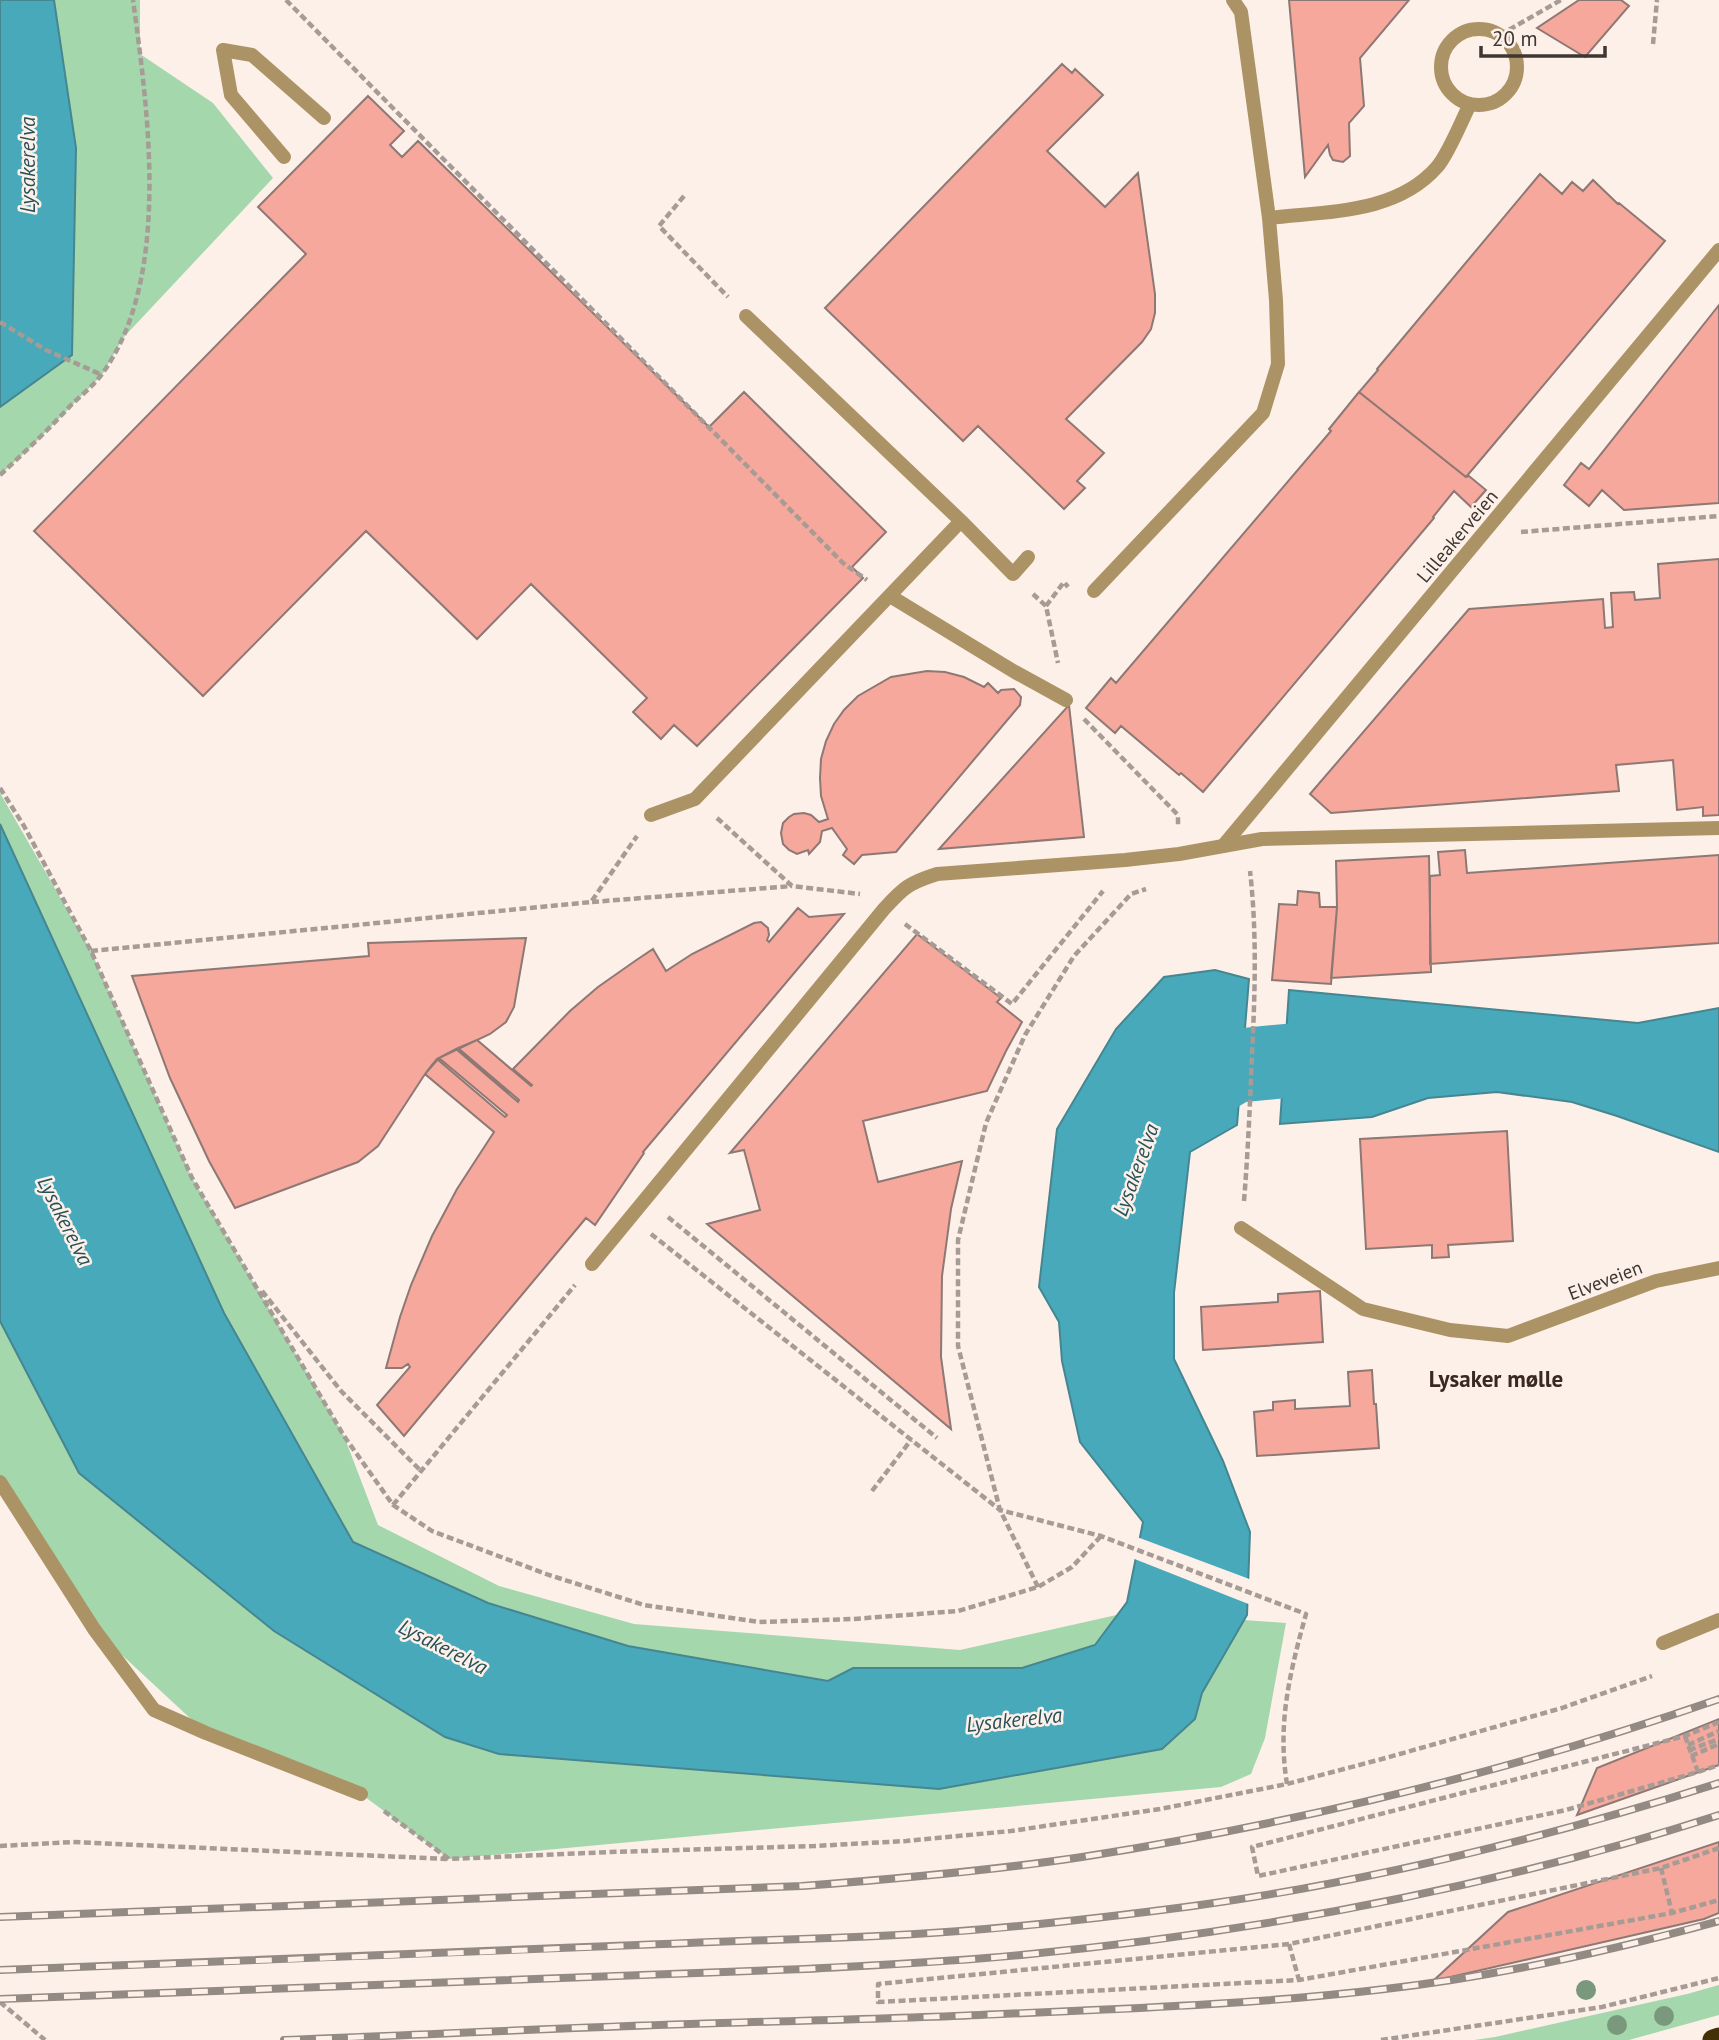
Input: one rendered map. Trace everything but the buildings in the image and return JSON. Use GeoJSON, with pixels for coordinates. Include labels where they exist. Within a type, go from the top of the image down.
{"type":"FeatureCollection","features":[{"type":"Feature","properties":{"kind":"highway"},"geometry":{"type":"LineString","coordinates":[[1713,2040],[1719,2038]]}},
{"type":"Feature","properties":{"kind":"street"},"geometry":{"type":"LineString","coordinates":[[1094,591],[1263,413],[1278,364],[1269,218],[1241,12],[1233,0]]}},
{"type":"Feature","properties":{"kind":"street"},"geometry":{"type":"LineString","coordinates":[[1479,28],[1500,34],[1512,47],[1517,64],[1514,82],[1504,96],[1488,104],[1470,104],[1451,94],[1440,74],[1443,52],[1457,34],[1479,28]]}},
{"type":"Feature","properties":{"kind":"street"},"geometry":{"type":"LineString","coordinates":[[284,158],[231,95],[223,50],[252,55],[324,118]]}},
{"type":"Feature","properties":{"kind":"street"},"geometry":{"type":"LineString","coordinates":[[1269,218],[1366,207],[1409,191],[1438,166],[1470,104]]}},
{"type":"Feature","properties":{"kind":"street","name":"Lilleakerveien"},"geometry":{"type":"LineString","coordinates":[[1223,846],[1719,250]]}},
{"type":"Feature","properties":{"kind":"street"},"geometry":{"type":"LineString","coordinates":[[746,316],[1013,574],[1028,557]]}},
{"type":"Feature","properties":{"kind":"street"},"geometry":{"type":"LineString","coordinates":[[651,815],[695,799],[961,521]]}},
{"type":"Feature","properties":{"kind":"street"},"geometry":{"type":"LineString","coordinates":[[890,596],[1066,700]]}},
{"type":"Feature","properties":{"kind":"street"},"geometry":{"type":"LineString","coordinates":[[592,1264],[884,909],[901,890],[914,881],[937,874],[1178,854],[1262,839],[1719,828]]}},
{"type":"Feature","properties":{"kind":"street","name":"Elveveien"},"geometry":{"type":"LineString","coordinates":[[1241,1228],[1363,1309],[1450,1330],[1508,1336],[1656,1281],[1719,1268]]}},
{"type":"Feature","properties":{"kind":"street"},"geometry":{"type":"LineString","coordinates":[[0,1482],[94,1629],[154,1710],[361,1794]]}},
{"type":"Feature","properties":{"kind":"street"},"geometry":{"type":"LineString","coordinates":[[1662,1643],[1719,1620]]}},
{"type":"Feature","properties":{"kind":"path"},"geometry":{"type":"LineString","coordinates":[[0,475],[102,374],[123,338],[137,298],[148,231],[150,161],[133,0]]}},
{"type":"Feature","properties":{"kind":"path"},"geometry":{"type":"LineString","coordinates":[[286,0],[843,563],[890,596]]}},
{"type":"Feature","properties":{"kind":"path"},"geometry":{"type":"LineString","coordinates":[[1500,34],[1561,0]]}},
{"type":"Feature","properties":{"kind":"path"},"geometry":{"type":"LineString","coordinates":[[1653,44],[1657,0]]}},
{"type":"Feature","properties":{"kind":"path"},"geometry":{"type":"LineString","coordinates":[[684,196],[659,226],[746,316]]}},
{"type":"Feature","properties":{"kind":"path"},"geometry":{"type":"LineString","coordinates":[[0,322],[46,350],[102,374]]}},
{"type":"Feature","properties":{"kind":"path"},"geometry":{"type":"LineString","coordinates":[[1483,536],[1719,516]]}},
{"type":"Feature","properties":{"kind":"path"},"geometry":{"type":"LineString","coordinates":[[1013,574],[1046,606],[1066,700],[1178,815],[1178,827]]}},
{"type":"Feature","properties":{"kind":"path"},"geometry":{"type":"LineString","coordinates":[[0,788],[24,827],[90,951],[192,1178],[344,1436],[393,1505],[432,1531],[549,1575],[644,1605],[759,1622],[853,1619],[958,1611],[1038,1587],[1072,1567],[1101,1536]]}},
{"type":"Feature","properties":{"kind":"path"},"geometry":{"type":"LineString","coordinates":[[591,902],[651,815]]}},
{"type":"Feature","properties":{"kind":"path"},"geometry":{"type":"LineString","coordinates":[[1241,1228],[1248,1145],[1255,986],[1254,904],[1249,863],[1262,839]]}},
{"type":"Feature","properties":{"kind":"path"},"geometry":{"type":"LineString","coordinates":[[90,951],[591,902],[792,886]]}},
{"type":"Feature","properties":{"kind":"path"},"geometry":{"type":"LineString","coordinates":[[1038,1587],[1000,1510],[958,1346],[958,1240],[986,1124],[1025,1035],[1074,956],[1131,894],[1156,886]]}},
{"type":"Feature","properties":{"kind":"path"},"geometry":{"type":"LineString","coordinates":[[645,1199],[937,1438]]}},
{"type":"Feature","properties":{"kind":"path"},"geometry":{"type":"LineString","coordinates":[[630,1218],[1000,1510],[1101,1536],[1306,1614],[1293,1662],[1283,1719],[1282,1739],[1287,1784]]}},
{"type":"Feature","properties":{"kind":"path"},"geometry":{"type":"LineString","coordinates":[[393,1505],[592,1264]]}},
{"type":"Feature","properties":{"kind":"path"},"geometry":{"type":"LineString","coordinates":[[250,1277],[341,1391],[420,1471]]}},
{"type":"Feature","properties":{"kind":"path"},"geometry":{"type":"LineString","coordinates":[[872,1491],[911,1440]]}},
{"type":"Feature","properties":{"kind":"path"},"geometry":{"type":"LineString","coordinates":[[0,1846],[73,1842],[449,1859],[906,1842],[1105,1818],[1287,1784],[1562,1708],[1652,1676]]}},
{"type":"Feature","properties":{"kind":"path"},"geometry":{"type":"LineString","coordinates":[[1719,1722],[1685,1736],[1252,1847],[1258,1875],[1566,1810],[1719,1765]]}},
{"type":"Feature","properties":{"kind":"path"},"geometry":{"type":"LineString","coordinates":[[1689,1750],[1719,1731]]}},
{"type":"Feature","properties":{"kind":"path"},"geometry":{"type":"LineString","coordinates":[[1685,1736],[1698,1773]]}},
{"type":"Feature","properties":{"kind":"path"},"geometry":{"type":"LineString","coordinates":[[1689,1750],[1719,1742]]}},
{"type":"Feature","properties":{"kind":"path"},"geometry":{"type":"LineString","coordinates":[[361,1794],[449,1859]]}},
{"type":"Feature","properties":{"kind":"path"},"geometry":{"type":"LineString","coordinates":[[1719,1848],[1661,1868],[1289,1944],[878,1984],[878,2002],[1299,1980],[1672,1913],[1719,1900]]}},
{"type":"Feature","properties":{"kind":"path"},"geometry":{"type":"LineString","coordinates":[[1661,1868],[1672,1913]]}},
{"type":"Feature","properties":{"kind":"path"},"geometry":{"type":"LineString","coordinates":[[1289,1944],[1299,1980]]}},
{"type":"Feature","properties":{"kind":"path"},"geometry":{"type":"LineString","coordinates":[[1381,2040],[1602,2007],[1719,1978]]}},
{"type":"Feature","properties":{"kind":"path"},"geometry":{"type":"LineString","coordinates":[[0,2002],[45,2040]]}},
{"type":"Feature","properties":{"kind":"green space"},"geometry":{"type":"Polygon","coordinates":[[[0,0],[140,0],[140,54],[213,103],[273,178],[123,338],[102,375],[0,475],[0,0]]]}},
{"type":"Feature","properties":{"kind":"green space"},"geometry":{"type":"Polygon","coordinates":[[[0,793],[91,951],[192,1178],[344,1436],[378,1525],[499,1586],[634,1624],[960,1650],[1130,1612],[1286,1623],[1265,1738],[1251,1774],[1221,1787],[449,1859],[361,1794],[206,1733],[94,1629],[0,1488],[0,793]]]}},
{"type":"Feature","properties":{"kind":"green space"},"geometry":{"type":"Polygon","coordinates":[[[1719,1985],[1719,2015],[1629,2040],[1474,2040],[1687,1994],[1719,1985]]]}},
{"type":"Feature","properties":{"kind":"water"},"geometry":{"type":"Polygon","coordinates":[[[0,0],[54,0],[76,148],[72,355],[0,407],[0,0]]]}},
{"type":"Feature","properties":{"kind":"water"},"geometry":{"type":"Polygon","coordinates":[[[0,824],[224,1313],[353,1542],[488,1603],[628,1646],[828,1681],[853,1668],[1022,1668],[1095,1645],[1127,1602],[1143,1522],[1080,1442],[1062,1361],[1059,1322],[1039,1287],[1057,1129],[1116,1029],[1164,977],[1215,970],[1249,979],[1237,1125],[1190,1152],[1174,1293],[1174,1359],[1223,1461],[1250,1532],[1247,1615],[1202,1693],[1195,1719],[1162,1749],[939,1789],[499,1754],[445,1737],[274,1631],[79,1473],[0,1321],[0,824]]]}},
{"type":"Feature","properties":{"kind":"water"},"geometry":{"type":"Polygon","coordinates":[[[1289,990],[1638,1023],[1719,1008],[1719,1152],[1572,1102],[1497,1092],[1428,1098],[1372,1117],[1280,1124],[1289,990]]]}},
{"type":"Feature","properties":{"kind":"pier"},"geometry":{"type":"Polygon","coordinates":[[[1137,1537],[1252,1580],[1251,1605],[1132,1558],[1137,1537]]]}},
{"type":"Feature","properties":{"kind":"waterway","name":"Lysakerelva"},"geometry":{"type":"LineString","coordinates":[[1157,1115],[1234,1066],[1285,1061],[1386,1060]]}},
{"type":"Feature","properties":{"kind":"railway"},"geometry":{"type":"LineString","coordinates":[[0,1917],[802,1886],[1012,1866],[1163,1843],[1324,1811],[1483,1772],[1719,1699]]}},
{"type":"Feature","properties":{"kind":"railway"},"geometry":{"type":"LineString","coordinates":[[0,1970],[884,1936],[1054,1923],[1260,1896],[1393,1871],[1590,1822],[1719,1783]]}},
{"type":"Feature","properties":{"kind":"railway"},"geometry":{"type":"LineString","coordinates":[[0,1999],[805,1969],[1021,1955],[1198,1934],[1374,1904],[1548,1864],[1719,1815]]}},
{"type":"Feature","properties":{"kind":"railway"},"geometry":{"type":"LineString","coordinates":[[284,2040],[980,2015],[1284,1999],[1427,1984],[1512,1970],[1719,1921]]}},
{"type":"Feature","properties":{"kind":"district","name":"Lysaker mølle"},"geometry":{"type":"Point","coordinates":[1496,1379]}}]}
